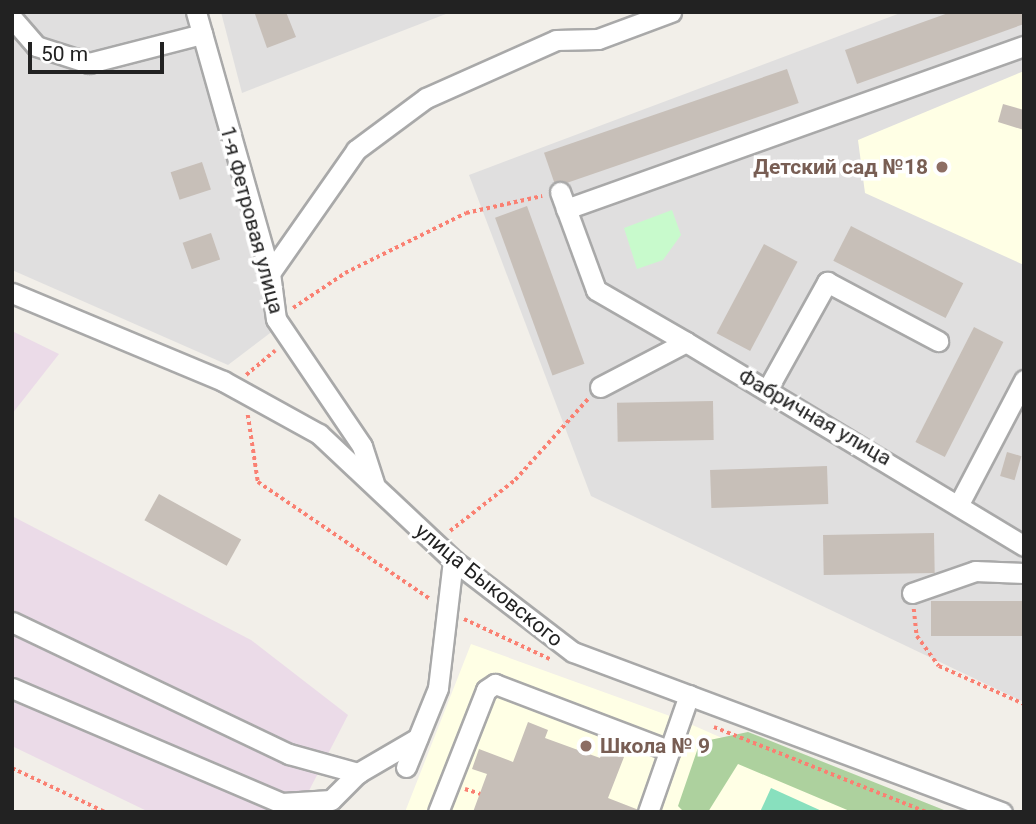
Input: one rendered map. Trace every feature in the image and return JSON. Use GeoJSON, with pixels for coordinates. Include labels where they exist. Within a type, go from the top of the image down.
{"type":"FeatureCollection","features":[{"type":"Feature","properties":{"kind":"street","name":"1-я Фетровая улица"},"geometry":{"type":"LineString","coordinates":[[195,12],[270,274],[276,319],[362,446],[376,487]]}},
{"type":"Feature","properties":{"kind":"street"},"geometry":{"type":"LineString","coordinates":[[270,274],[356,150],[426,98],[556,40],[598,39],[671,12]]}},
{"type":"Feature","properties":{"kind":"street"},"geometry":{"type":"LineString","coordinates":[[12,18],[36,46],[89,63],[202,34]]}},
{"type":"Feature","properties":{"kind":"street"},"geometry":{"type":"LineString","coordinates":[[563,201],[1024,46]]}},
{"type":"Feature","properties":{"kind":"street","name":"Фабричная улица"},"geometry":{"type":"LineString","coordinates":[[563,201],[596,290],[960,502],[1024,546]]}},
{"type":"Feature","properties":{"kind":"street"},"geometry":{"type":"LineString","coordinates":[[767,390],[827,282],[938,341]]}},
{"type":"Feature","properties":{"kind":"street","name":"улица Быковского"},"geometry":{"type":"LineString","coordinates":[[12,293],[232,386],[319,434],[453,560],[573,652],[1002,812]]}},
{"type":"Feature","properties":{"kind":"street"},"geometry":{"type":"LineString","coordinates":[[600,387],[686,342]]}},
{"type":"Feature","properties":{"kind":"street"},"geometry":{"type":"LineString","coordinates":[[960,502],[1024,380]]}},
{"type":"Feature","properties":{"kind":"street"},"geometry":{"type":"LineString","coordinates":[[406,767],[438,688],[453,560]]}},
{"type":"Feature","properties":{"kind":"street"},"geometry":{"type":"LineString","coordinates":[[912,593],[975,571],[1024,573]]}},
{"type":"Feature","properties":{"kind":"street"},"geometry":{"type":"LineString","coordinates":[[12,622],[289,754],[358,773]]}},
{"type":"Feature","properties":{"kind":"street"},"geometry":{"type":"LineString","coordinates":[[438,812],[486,690],[495,684],[670,751]]}},
{"type":"Feature","properties":{"kind":"street"},"geometry":{"type":"LineString","coordinates":[[12,688],[282,803],[331,800],[358,773],[418,738]]}},
{"type":"Feature","properties":{"kind":"street"},"geometry":{"type":"LineString","coordinates":[[648,812],[689,695]]}},
{"type":"Feature","properties":{"kind":"path"},"geometry":{"type":"LineString","coordinates":[[276,319],[345,273],[466,213],[563,201]]}},
{"type":"Feature","properties":{"kind":"path"},"geometry":{"type":"LineString","coordinates":[[232,386],[288,336]]}},
{"type":"Feature","properties":{"kind":"path"},"geometry":{"type":"LineString","coordinates":[[434,542],[515,480],[600,387]]}},
{"type":"Feature","properties":{"kind":"path"},"geometry":{"type":"LineString","coordinates":[[237,405],[247,411],[258,482],[448,610],[503,641]]}},
{"type":"Feature","properties":{"kind":"path"},"geometry":{"type":"LineString","coordinates":[[912,593],[917,636],[939,666],[1024,704]]}},
{"type":"Feature","properties":{"kind":"path"},"geometry":{"type":"LineString","coordinates":[[12,768],[105,812]]}},
{"type":"Feature","properties":{"kind":"shaded area"},"geometry":{"type":"Polygon","coordinates":[[[12,12],[193,12],[278,327],[228,365],[12,270],[12,12]]]}},
{"type":"Feature","properties":{"kind":"shaded area"},"geometry":{"type":"Polygon","coordinates":[[[221,12],[451,12],[242,93],[221,12]]]}},
{"type":"Feature","properties":{"kind":"shaded area"},"geometry":{"type":"Polygon","coordinates":[[[903,12],[1024,12],[1024,702],[591,496],[469,175],[903,12]]]}},
{"type":"Feature","properties":{"kind":"shaded area","name":"Детский сад №18"},"geometry":{"type":"Polygon","coordinates":[[[1024,71],[1024,265],[865,193],[858,140],[1024,71]]]}},
{"type":"Feature","properties":{"kind":"shaded area"},"geometry":{"type":"Polygon","coordinates":[[[12,331],[59,354],[12,414],[12,331]]]}},
{"type":"Feature","properties":{"kind":"shaded area"},"geometry":{"type":"Polygon","coordinates":[[[12,516],[251,640],[348,715],[298,812],[149,812],[12,746],[12,516]]]}},
{"type":"Feature","properties":{"kind":"shaded area","name":"Школа № 9"},"geometry":{"type":"Polygon","coordinates":[[[471,644],[681,720],[890,812],[405,812],[471,644]]]}},
{"type":"Feature","properties":{"kind":"green space"},"geometry":{"type":"Polygon","coordinates":[[[672,210],[681,235],[663,260],[637,269],[624,228],[672,210]]]}},
{"type":"Feature","properties":{"kind":"green space"},"geometry":{"type":"Polygon","coordinates":[[[748,732],[949,812],[852,812],[738,764],[708,812],[684,812],[678,806],[700,742],[748,732]]]}},
{"type":"Feature","properties":{"kind":"green space"},"geometry":{"type":"Polygon","coordinates":[[[771,788],[824,812],[760,812],[771,788]]]}},
{"type":"Feature","properties":{"kind":"building"},"geometry":{"type":"Polygon","coordinates":[[[286,12],[296,37],[267,48],[255,14],[286,12]]]}},
{"type":"Feature","properties":{"kind":"building"},"geometry":{"type":"Polygon","coordinates":[[[951,12],[1024,12],[1024,24],[857,84],[845,50],[951,12]]]}},
{"type":"Feature","properties":{"kind":"building"},"geometry":{"type":"Polygon","coordinates":[[[787,69],[799,103],[556,187],[544,153],[787,69]]]}},
{"type":"Feature","properties":{"kind":"building"},"geometry":{"type":"Polygon","coordinates":[[[1003,104],[1024,110],[1024,130],[998,122],[1003,104]]]}},
{"type":"Feature","properties":{"kind":"building"},"geometry":{"type":"Polygon","coordinates":[[[202,162],[211,190],[180,200],[171,172],[202,162]]]}},
{"type":"Feature","properties":{"kind":"building"},"geometry":{"type":"Polygon","coordinates":[[[527,206],[584,364],[553,375],[495,218],[527,206]]]}},
{"type":"Feature","properties":{"kind":"building"},"geometry":{"type":"Polygon","coordinates":[[[851,226],[963,283],[946,318],[833,261],[851,226]]]}},
{"type":"Feature","properties":{"kind":"building"},"geometry":{"type":"Polygon","coordinates":[[[211,233],[220,259],[192,269],[183,243],[211,233]]]}},
{"type":"Feature","properties":{"kind":"building"},"geometry":{"type":"Polygon","coordinates":[[[764,244],[798,262],[750,351],[717,333],[764,244]]]}},
{"type":"Feature","properties":{"kind":"building"},"geometry":{"type":"Polygon","coordinates":[[[974,327],[1003,342],[945,457],[915,442],[974,327]]]}},
{"type":"Feature","properties":{"kind":"building"},"geometry":{"type":"Polygon","coordinates":[[[713,401],[714,440],[618,442],[617,403],[713,401]]]}},
{"type":"Feature","properties":{"kind":"building"},"geometry":{"type":"Polygon","coordinates":[[[1007,452],[1021,456],[1015,480],[1000,476],[1007,452]]]}},
{"type":"Feature","properties":{"kind":"building"},"geometry":{"type":"Polygon","coordinates":[[[827,466],[828,504],[711,508],[710,470],[827,466]]]}},
{"type":"Feature","properties":{"kind":"building"},"geometry":{"type":"Polygon","coordinates":[[[159,494],[241,540],[227,566],[144,520],[159,494]]]}},
{"type":"Feature","properties":{"kind":"building"},"geometry":{"type":"Polygon","coordinates":[[[934,533],[935,573],[824,575],[823,535],[934,533]]]}},
{"type":"Feature","properties":{"kind":"building"},"geometry":{"type":"Polygon","coordinates":[[[931,601],[1024,601],[1024,636],[931,636],[931,601]]]}},
{"type":"Feature","properties":{"kind":"building"},"geometry":{"type":"Polygon","coordinates":[[[528,722],[548,730],[545,738],[600,758],[603,749],[624,757],[608,798],[644,812],[473,812],[487,774],[472,769],[479,749],[513,762],[528,722]]]}},
{"type":"Feature","properties":{"kind":"place","name":"Детский сад №18"},"geometry":{"type":"Point","coordinates":[942,167]}},
{"type":"Feature","properties":{"kind":"place","name":"Школа № 9"},"geometry":{"type":"Point","coordinates":[586,746]}}]}
